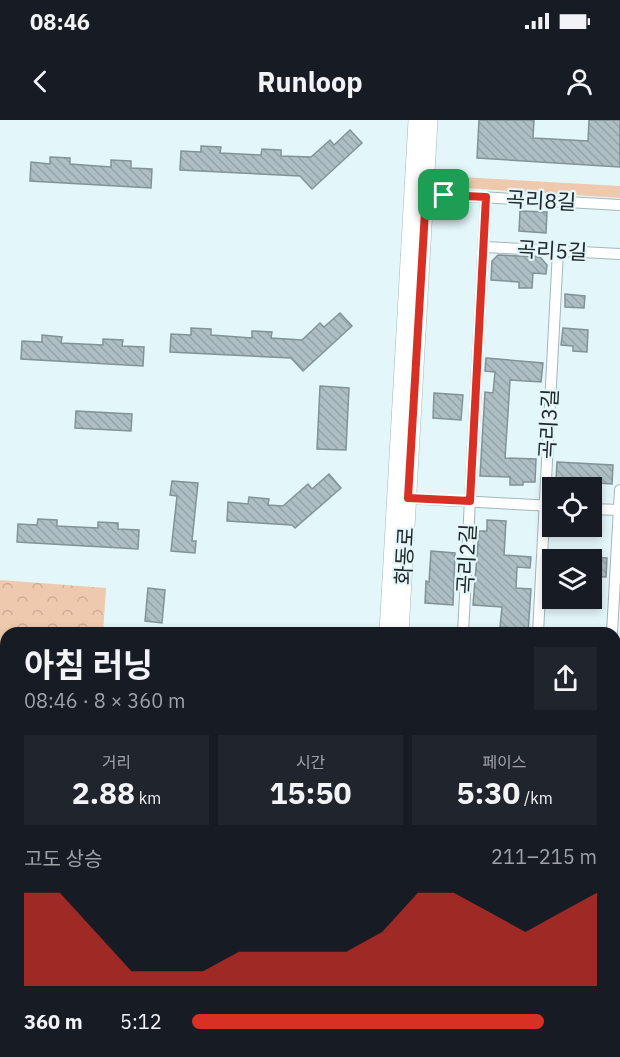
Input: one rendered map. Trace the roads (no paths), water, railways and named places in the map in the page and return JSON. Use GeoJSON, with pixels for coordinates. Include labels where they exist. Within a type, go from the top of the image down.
{"type":"FeatureCollection","features":[{"type":"Feature","properties":{"kind":"street","name":"화동로"},"geometry":{"type":"LineString","coordinates":[[401,627],[401,497],[416,120]]}},
{"type":"Feature","properties":{"kind":"street","name":"화동로"},"geometry":{"type":"LineString","coordinates":[[388,627],[401,497],[430,120]]}},
{"type":"Feature","properties":{"kind":"street","name":"곡리8길"},"geometry":{"type":"LineString","coordinates":[[426,194],[620,205]]}},
{"type":"Feature","properties":{"kind":"street","name":"곡리2길"},"geometry":{"type":"LineString","coordinates":[[463,627],[486,197]]}},
{"type":"Feature","properties":{"kind":"street","name":"곡리5길"},"geometry":{"type":"LineString","coordinates":[[484,247],[620,255]]}},
{"type":"Feature","properties":{"kind":"street","name":"곡리3길"},"geometry":{"type":"LineString","coordinates":[[549,477],[558,251]]}},
{"type":"Feature","properties":{"kind":"street"},"geometry":{"type":"LineString","coordinates":[[612,627],[620,490]]}},
{"type":"Feature","properties":{"kind":"street"},"geometry":{"type":"LineString","coordinates":[[401,497],[542,506]]}},
{"type":"Feature","properties":{"kind":"street"},"geometry":{"type":"LineString","coordinates":[[602,509],[619,510]]}},
{"type":"Feature","properties":{"kind":"street","name":"곡리3길"},"geometry":{"type":"LineString","coordinates":[[538,627],[545,537]]}}]}
